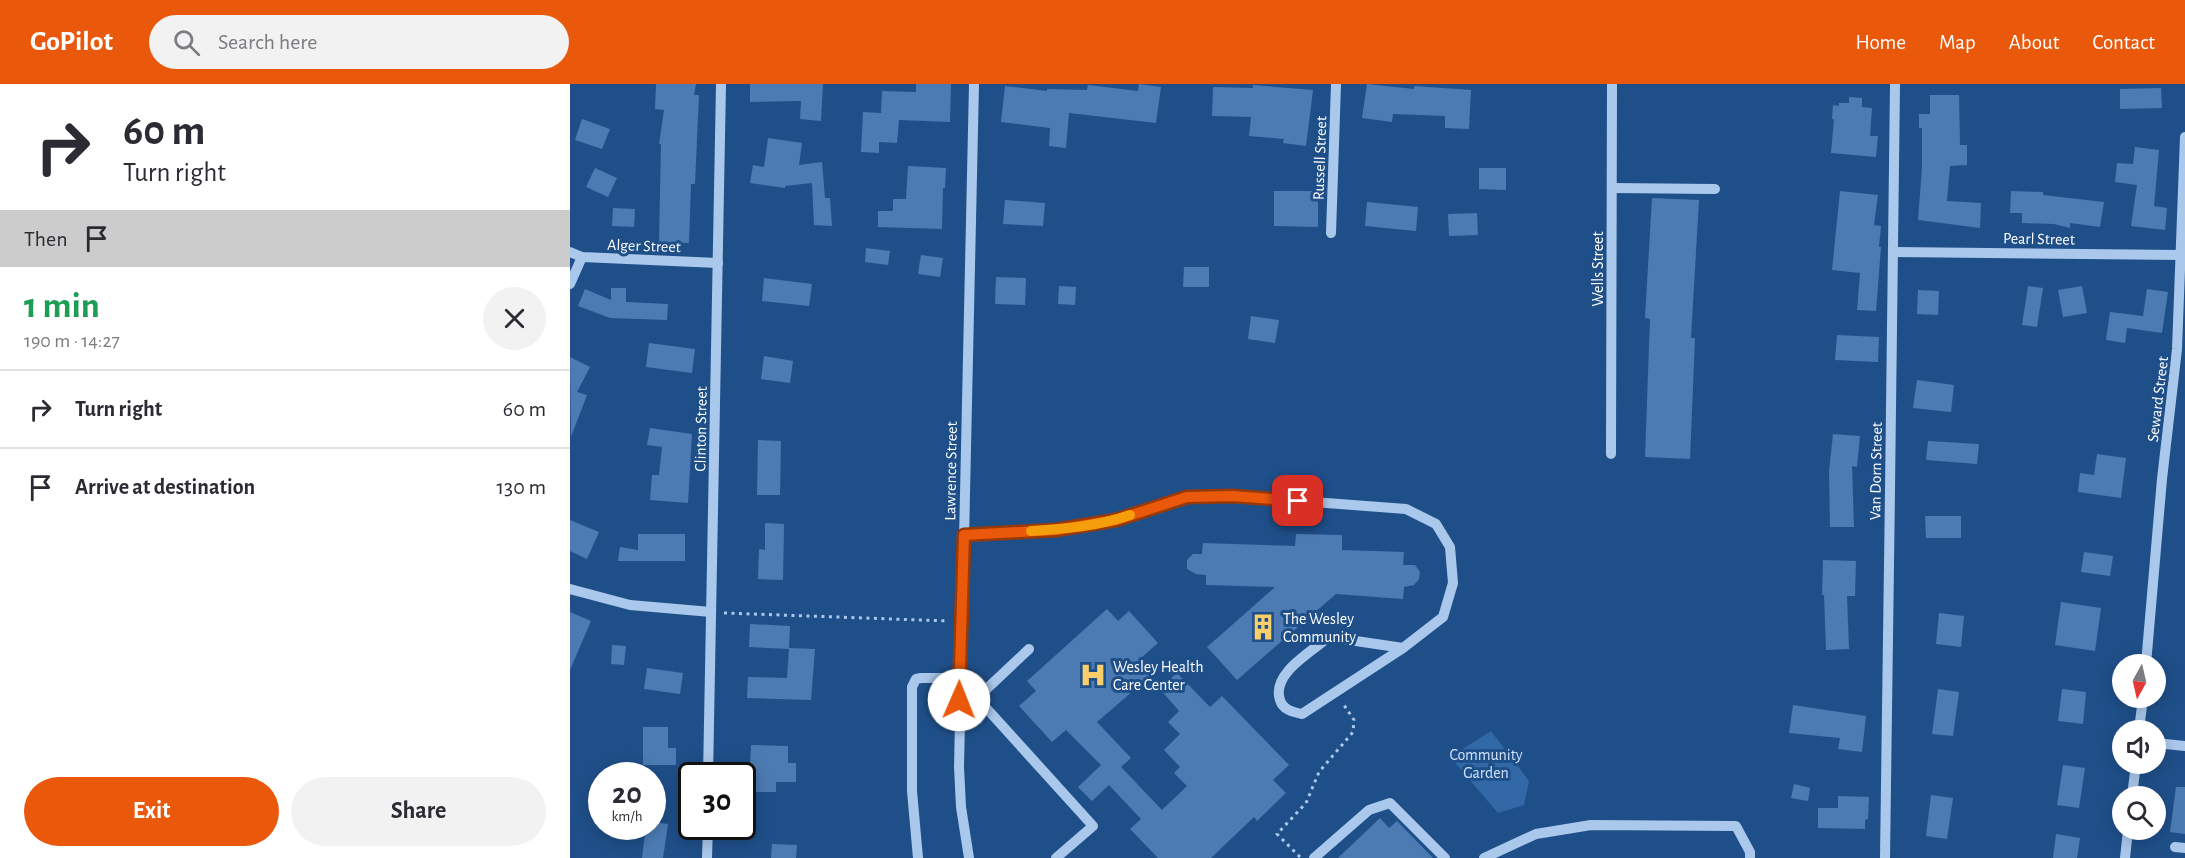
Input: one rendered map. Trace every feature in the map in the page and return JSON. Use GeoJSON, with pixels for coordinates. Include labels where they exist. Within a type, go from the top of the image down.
{"type":"FeatureCollection","features":[{"type":"Feature","properties":{"kind":"street","name":"Clinton Street"},"geometry":{"type":"LineString","coordinates":[[708,762],[721,84]]}},
{"type":"Feature","properties":{"kind":"street","name":"Lawrence Street"},"geometry":{"type":"LineString","coordinates":[[969,858],[961,807],[959,767],[974,84]]}},
{"type":"Feature","properties":{"kind":"street","name":"Russell Street"},"geometry":{"type":"LineString","coordinates":[[1332,233],[1336,84]]}},
{"type":"Feature","properties":{"kind":"street","name":"Wells Street"},"geometry":{"type":"LineString","coordinates":[[1611,454],[1612,84]]}},
{"type":"Feature","properties":{"kind":"street","name":"Van Dorn Street"},"geometry":{"type":"LineString","coordinates":[[1885,858],[1887,593],[1895,252],[1895,84]]}},
{"type":"Feature","properties":{"kind":"street","name":"Seward Street"},"geometry":{"type":"LineString","coordinates":[[2147,654],[2162,479],[2177,349],[2185,137]]}},
{"type":"Feature","properties":{"kind":"street"},"geometry":{"type":"LineString","coordinates":[[1612,188],[1716,189]]}},
{"type":"Feature","properties":{"kind":"street","name":"Alger Street"},"geometry":{"type":"LineString","coordinates":[[570,252],[582,257],[718,263]]}},
{"type":"Feature","properties":{"kind":"street","name":"Pearl Street"},"geometry":{"type":"LineString","coordinates":[[1895,252],[2182,255]]}},
{"type":"Feature","properties":{"kind":"street"},"geometry":{"type":"LineString","coordinates":[[570,284],[582,257]]}},
{"type":"Feature","properties":{"kind":"street"},"geometry":{"type":"LineString","coordinates":[[964,535],[1056,530],[1116,520],[1187,497],[1233,496],[1406,509],[1436,524],[1450,547],[1453,583],[1443,617],[1403,648],[1302,714],[1290,712],[1280,703],[1278,689],[1282,675],[1329,637],[1403,648]]}},
{"type":"Feature","properties":{"kind":"street"},"geometry":{"type":"LineString","coordinates":[[570,589],[630,605],[711,612]]}},
{"type":"Feature","properties":{"kind":"street"},"geometry":{"type":"LineString","coordinates":[[977,698],[1029,649]]}},
{"type":"Feature","properties":{"kind":"street"},"geometry":{"type":"LineString","coordinates":[[918,858],[912,791],[912,687],[916,679],[921,678],[960,678],[1093,826],[1056,858]]}},
{"type":"Feature","properties":{"kind":"street"},"geometry":{"type":"LineString","coordinates":[[2166,744],[2185,746]]}},
{"type":"Feature","properties":{"kind":"street"},"geometry":{"type":"LineString","coordinates":[[1314,858],[1369,810],[1390,803],[1445,858]]}},
{"type":"Feature","properties":{"kind":"street"},"geometry":{"type":"LineString","coordinates":[[1484,858],[1536,834],[1591,825],[1718,825],[1736,826],[1750,852],[1750,858]]}},
{"type":"Feature","properties":{"kind":"street"},"geometry":{"type":"LineString","coordinates":[[707,858],[708,840]]}},
{"type":"Feature","properties":{"kind":"street"},"geometry":{"type":"LineString","coordinates":[[2125,858],[2127,840]]}},
{"type":"Feature","properties":{"kind":"path"},"geometry":{"type":"LineString","coordinates":[[711,612],[962,621]]}},
{"type":"Feature","properties":{"kind":"path"},"geometry":{"type":"LineString","coordinates":[[1301,858],[1277,834],[1306,802],[1319,772],[1353,732],[1354,720],[1335,692]]}},
{"type":"Feature","properties":{"kind":"green space","name":"Community Garden"},"geometry":{"type":"Polygon","coordinates":[[[1491,731],[1529,781],[1524,805],[1498,813],[1450,757],[1491,731]]]}},
{"type":"Feature","properties":{"kind":"building"},"geometry":{"type":"Polygon","coordinates":[[[656,84],[696,84],[694,95],[699,95],[695,184],[691,184],[689,243],[659,242],[661,144],[659,144],[664,110],[655,109],[656,84]]]}},
{"type":"Feature","properties":{"kind":"building"},"geometry":{"type":"Polygon","coordinates":[[[750,84],[823,84],[821,121],[800,119],[801,101],[750,102],[750,84]]]}},
{"type":"Feature","properties":{"kind":"building"},"geometry":{"type":"Polygon","coordinates":[[[916,84],[951,84],[950,122],[899,120],[897,143],[879,142],[879,153],[861,152],[863,112],[881,113],[882,91],[916,92],[916,84]]]}},
{"type":"Feature","properties":{"kind":"building"},"geometry":{"type":"Polygon","coordinates":[[[1139,84],[1161,87],[1156,123],[1069,113],[1066,148],[1049,146],[1050,128],[1001,122],[1005,86],[1047,91],[1047,89],[1087,90],[1088,85],[1138,91],[1139,84]]]}},
{"type":"Feature","properties":{"kind":"building"},"geometry":{"type":"Polygon","coordinates":[[[1367,84],[1414,89],[1414,86],[1471,90],[1469,129],[1445,128],[1445,116],[1393,114],[1392,122],[1362,118],[1367,84]]]}},
{"type":"Feature","properties":{"kind":"building"},"geometry":{"type":"Polygon","coordinates":[[[1253,85],[1313,90],[1306,146],[1283,143],[1284,139],[1249,136],[1251,117],[1212,116],[1213,87],[1253,88],[1253,85]]]}},
{"type":"Feature","properties":{"kind":"building"},"geometry":{"type":"Polygon","coordinates":[[[2161,88],[2162,108],[2120,109],[2120,89],[2161,88]]]}},
{"type":"Feature","properties":{"kind":"building"},"geometry":{"type":"Polygon","coordinates":[[[1930,95],[1959,95],[1960,145],[1967,145],[1967,165],[1950,166],[1947,201],[1981,203],[1980,228],[1918,220],[1922,168],[1922,128],[1919,128],[1919,114],[1930,114],[1930,95]]]}},
{"type":"Feature","properties":{"kind":"building"},"geometry":{"type":"Polygon","coordinates":[[[1849,97],[1862,98],[1862,107],[1872,108],[1870,136],[1878,136],[1876,157],[1831,153],[1833,105],[1849,103],[1849,97]]]}},
{"type":"Feature","properties":{"kind":"building"},"geometry":{"type":"Polygon","coordinates":[[[582,119],[610,129],[602,149],[575,140],[582,119]]]}},
{"type":"Feature","properties":{"kind":"building"},"geometry":{"type":"Polygon","coordinates":[[[768,138],[802,143],[799,165],[822,162],[825,198],[830,198],[832,226],[814,225],[812,183],[785,186],[785,188],[750,183],[753,165],[764,167],[768,138]]]}},
{"type":"Feature","properties":{"kind":"building"},"geometry":{"type":"Polygon","coordinates":[[[2135,147],[2159,150],[2154,206],[2167,208],[2165,230],[2131,226],[2137,185],[2115,182],[2117,163],[2133,164],[2135,147]]]}},
{"type":"Feature","properties":{"kind":"building"},"geometry":{"type":"Polygon","coordinates":[[[908,166],[946,168],[942,229],[878,227],[878,211],[893,211],[893,199],[906,199],[908,166]]]}},
{"type":"Feature","properties":{"kind":"building"},"geometry":{"type":"Polygon","coordinates":[[[595,168],[617,178],[608,197],[586,187],[595,168]]]}},
{"type":"Feature","properties":{"kind":"building"},"geometry":{"type":"Polygon","coordinates":[[[1479,168],[1506,168],[1506,190],[1479,189],[1479,168]]]}},
{"type":"Feature","properties":{"kind":"building"},"geometry":{"type":"Polygon","coordinates":[[[1274,191],[1318,191],[1318,227],[1274,226],[1274,191]]]}},
{"type":"Feature","properties":{"kind":"building"},"geometry":{"type":"Polygon","coordinates":[[[1840,191],[1878,195],[1874,225],[1881,226],[1879,247],[1881,247],[1876,311],[1857,310],[1860,273],[1832,270],[1840,191]]]}},
{"type":"Feature","properties":{"kind":"building"},"geometry":{"type":"Polygon","coordinates":[[[2011,191],[2043,192],[2043,195],[2104,202],[2100,227],[2070,223],[2070,228],[2054,224],[2022,223],[2022,213],[2010,213],[2011,191]]]}},
{"type":"Feature","properties":{"kind":"building"},"geometry":{"type":"Polygon","coordinates":[[[1652,198],[1699,200],[1691,338],[1695,338],[1690,459],[1645,457],[1650,319],[1645,318],[1652,198]]]}},
{"type":"Feature","properties":{"kind":"building"},"geometry":{"type":"Polygon","coordinates":[[[1005,200],[1045,203],[1043,226],[1003,224],[1005,200]]]}},
{"type":"Feature","properties":{"kind":"building"},"geometry":{"type":"Polygon","coordinates":[[[1367,202],[1418,207],[1416,231],[1365,226],[1367,202]]]}},
{"type":"Feature","properties":{"kind":"building"},"geometry":{"type":"Polygon","coordinates":[[[613,208],[635,209],[634,227],[612,226],[613,208]]]}},
{"type":"Feature","properties":{"kind":"building"},"geometry":{"type":"Polygon","coordinates":[[[1477,213],[1478,235],[1449,236],[1448,214],[1477,213]]]}},
{"type":"Feature","properties":{"kind":"building"},"geometry":{"type":"Polygon","coordinates":[[[866,248],[890,251],[888,265],[865,262],[866,248]]]}},
{"type":"Feature","properties":{"kind":"building"},"geometry":{"type":"Polygon","coordinates":[[[921,255],[943,258],[940,277],[918,274],[921,255]]]}},
{"type":"Feature","properties":{"kind":"building"},"geometry":{"type":"Polygon","coordinates":[[[1184,267],[1209,267],[1209,287],[1183,287],[1184,267]]]}},
{"type":"Feature","properties":{"kind":"building"},"geometry":{"type":"Polygon","coordinates":[[[996,277],[1026,278],[1025,305],[995,304],[996,277]]]}},
{"type":"Feature","properties":{"kind":"building"},"geometry":{"type":"Polygon","coordinates":[[[764,278],[812,284],[809,306],[762,301],[764,278]]]}},
{"type":"Feature","properties":{"kind":"building"},"geometry":{"type":"Polygon","coordinates":[[[1059,286],[1076,287],[1075,305],[1058,304],[1059,286]]]}},
{"type":"Feature","properties":{"kind":"building"},"geometry":{"type":"Polygon","coordinates":[[[2028,286],[2043,288],[2037,327],[2022,325],[2028,286]]]}},
{"type":"Feature","properties":{"kind":"building"},"geometry":{"type":"Polygon","coordinates":[[[2082,286],[2087,313],[2063,317],[2058,290],[2082,286]]]}},
{"type":"Feature","properties":{"kind":"building"},"geometry":{"type":"Polygon","coordinates":[[[611,288],[626,288],[626,302],[668,304],[667,320],[610,318],[578,306],[585,289],[611,300],[611,288]]]}},
{"type":"Feature","properties":{"kind":"building"},"geometry":{"type":"Polygon","coordinates":[[[2147,289],[2168,292],[2162,333],[2127,328],[2125,343],[2106,340],[2110,312],[2143,316],[2147,289]]]}},
{"type":"Feature","properties":{"kind":"building"},"geometry":{"type":"Polygon","coordinates":[[[1918,290],[1939,291],[1938,315],[1917,314],[1918,290]]]}},
{"type":"Feature","properties":{"kind":"building"},"geometry":{"type":"Polygon","coordinates":[[[1251,316],[1279,320],[1275,343],[1248,339],[1251,316]]]}},
{"type":"Feature","properties":{"kind":"building"},"geometry":{"type":"Polygon","coordinates":[[[1837,335],[1879,337],[1878,362],[1835,360],[1837,335]]]}},
{"type":"Feature","properties":{"kind":"building"},"geometry":{"type":"Polygon","coordinates":[[[649,343],[695,349],[692,373],[646,367],[649,343]]]}},
{"type":"Feature","properties":{"kind":"building"},"geometry":{"type":"Polygon","coordinates":[[[764,356],[793,361],[790,383],[761,379],[764,356]]]}},
{"type":"Feature","properties":{"kind":"building"},"geometry":{"type":"Polygon","coordinates":[[[570,357],[590,367],[577,392],[587,395],[571,437],[570,357]]]}},
{"type":"Feature","properties":{"kind":"building"},"geometry":{"type":"Polygon","coordinates":[[[1917,380],[1954,385],[1951,412],[1913,408],[1917,380]]]}},
{"type":"Feature","properties":{"kind":"building"},"geometry":{"type":"Polygon","coordinates":[[[650,428],[692,434],[688,503],[650,500],[652,475],[659,475],[662,447],[647,445],[650,428]]]}},
{"type":"Feature","properties":{"kind":"building"},"geometry":{"type":"Polygon","coordinates":[[[1833,434],[1860,436],[1857,467],[1852,466],[1854,527],[1830,527],[1829,471],[1833,434]]]}},
{"type":"Feature","properties":{"kind":"building"},"geometry":{"type":"Polygon","coordinates":[[[758,440],[781,441],[780,495],[757,495],[758,440]]]}},
{"type":"Feature","properties":{"kind":"building"},"geometry":{"type":"Polygon","coordinates":[[[1928,441],[1979,444],[1977,464],[1926,460],[1928,441]]]}},
{"type":"Feature","properties":{"kind":"building"},"geometry":{"type":"Polygon","coordinates":[[[2097,454],[2126,458],[2121,498],[2078,492],[2080,473],[2094,475],[2097,454]]]}},
{"type":"Feature","properties":{"kind":"building"},"geometry":{"type":"Polygon","coordinates":[[[1925,516],[1961,516],[1961,538],[1926,538],[1925,516]]]}},
{"type":"Feature","properties":{"kind":"building"},"geometry":{"type":"Polygon","coordinates":[[[570,520],[599,532],[587,559],[570,551],[570,520]]]}},
{"type":"Feature","properties":{"kind":"building"},"geometry":{"type":"Polygon","coordinates":[[[765,523],[784,524],[783,580],[758,579],[759,549],[765,550],[765,523]]]}},
{"type":"Feature","properties":{"kind":"building"},"geometry":{"type":"Polygon","coordinates":[[[638,534],[685,534],[685,561],[618,561],[620,547],[638,550],[638,534]]]}},
{"type":"Feature","properties":{"kind":"building","name":"The Wesley Community"},"geometry":{"type":"Polygon","coordinates":[[[1296,534],[1342,535],[1342,550],[1404,552],[1403,565],[1415,565],[1420,572],[1419,579],[1414,585],[1404,587],[1403,599],[1336,594],[1237,680],[1207,647],[1275,587],[1206,585],[1206,575],[1196,574],[1187,569],[1187,560],[1193,554],[1202,554],[1203,543],[1295,546],[1296,534]]]}},
{"type":"Feature","properties":{"kind":"building"},"geometry":{"type":"Polygon","coordinates":[[[2084,552],[2113,556],[2110,576],[2081,572],[2084,552]]]}},
{"type":"Feature","properties":{"kind":"building"},"geometry":{"type":"Polygon","coordinates":[[[1823,560],[1856,561],[1855,596],[1847,596],[1849,649],[1826,650],[1824,595],[1822,595],[1823,560]]]}},
{"type":"Feature","properties":{"kind":"building"},"geometry":{"type":"Polygon","coordinates":[[[2061,602],[2101,608],[2095,651],[2055,645],[2061,602]]]}},
{"type":"Feature","properties":{"kind":"building"},"geometry":{"type":"Polygon","coordinates":[[[1107,609],[1118,621],[1129,611],[1158,643],[1142,657],[1154,673],[1097,722],[1131,758],[1121,767],[1162,810],[1187,786],[1174,773],[1180,767],[1164,750],[1180,734],[1168,722],[1179,711],[1159,688],[1177,673],[1210,707],[1222,696],[1289,765],[1273,780],[1286,793],[1257,821],[1254,817],[1211,858],[1158,858],[1130,829],[1141,819],[1109,785],[1092,801],[1078,787],[1101,765],[1066,730],[1052,742],[1019,706],[1036,691],[1027,681],[1107,609]]]}},
{"type":"Feature","properties":{"kind":"building"},"geometry":{"type":"Polygon","coordinates":[[[570,612],[591,621],[570,670],[570,612]]]}},
{"type":"Feature","properties":{"kind":"building"},"geometry":{"type":"Polygon","coordinates":[[[1939,613],[1964,616],[1961,647],[1936,644],[1939,613]]]}},
{"type":"Feature","properties":{"kind":"building"},"geometry":{"type":"Polygon","coordinates":[[[750,624],[790,626],[789,649],[749,647],[750,624]]]}},
{"type":"Feature","properties":{"kind":"building"},"geometry":{"type":"Polygon","coordinates":[[[612,645],[626,646],[624,665],[611,664],[612,645]]]}},
{"type":"Feature","properties":{"kind":"building"},"geometry":{"type":"Polygon","coordinates":[[[789,648],[815,649],[811,700],[747,698],[748,677],[787,678],[789,648]]]}},
{"type":"Feature","properties":{"kind":"building"},"geometry":{"type":"Polygon","coordinates":[[[647,668],[683,673],[680,694],[644,689],[647,668]]]}},
{"type":"Feature","properties":{"kind":"building"},"geometry":{"type":"Polygon","coordinates":[[[1938,689],[1959,692],[1953,736],[1932,734],[1938,689]]]}},
{"type":"Feature","properties":{"kind":"building"},"geometry":{"type":"Polygon","coordinates":[[[2062,689],[2086,692],[2083,724],[2058,721],[2062,689]]]}},
{"type":"Feature","properties":{"kind":"building"},"geometry":{"type":"Polygon","coordinates":[[[1793,705],[1866,716],[1862,752],[1838,749],[1840,738],[1789,733],[1793,705]]]}},
{"type":"Feature","properties":{"kind":"building"},"geometry":{"type":"Polygon","coordinates":[[[643,727],[668,727],[668,748],[676,748],[676,765],[666,765],[666,762],[643,762],[643,727]]]}},
{"type":"Feature","properties":{"kind":"building"},"geometry":{"type":"Polygon","coordinates":[[[751,745],[788,746],[788,763],[796,763],[796,782],[776,782],[776,792],[756,792],[756,762],[750,762],[751,745]]]}},
{"type":"Feature","properties":{"kind":"building"},"geometry":{"type":"Polygon","coordinates":[[[2063,765],[2085,768],[2079,808],[2057,805],[2063,765]]]}},
{"type":"Feature","properties":{"kind":"building"},"geometry":{"type":"Polygon","coordinates":[[[1794,784],[1810,788],[1808,801],[1791,798],[1794,784]]]}},
{"type":"Feature","properties":{"kind":"building"},"geometry":{"type":"Polygon","coordinates":[[[2176,787],[2185,787],[2185,834],[2170,832],[2176,787]]]}},
{"type":"Feature","properties":{"kind":"building"},"geometry":{"type":"Polygon","coordinates":[[[1931,795],[1953,798],[1947,839],[1926,836],[1931,795]]]}},
{"type":"Feature","properties":{"kind":"building"},"geometry":{"type":"Polygon","coordinates":[[[1838,796],[1869,797],[1865,829],[1818,828],[1818,808],[1838,808],[1838,796]]]}},
{"type":"Feature","properties":{"kind":"building"},"geometry":{"type":"Polygon","coordinates":[[[1380,818],[1389,828],[1397,821],[1433,858],[1338,858],[1380,818]]]}},
{"type":"Feature","properties":{"kind":"building"},"geometry":{"type":"Polygon","coordinates":[[[2056,834],[2080,838],[2077,858],[2053,858],[2056,834]]]}},
{"type":"Feature","properties":{"kind":"building"},"geometry":{"type":"Polygon","coordinates":[[[644,840],[666,840],[663,858],[642,858],[644,840]]]}},
{"type":"Feature","properties":{"kind":"building"},"geometry":{"type":"Polygon","coordinates":[[[772,844],[797,845],[796,858],[771,858],[772,844]]]}},
{"type":"Feature","properties":{"kind":"slow traffic"},"geometry":{"type":"LineString","coordinates":[[1031,531],[1056,530],[1116,520],[1130,515]]}},
{"type":"Feature","properties":{"kind":"place","name":"The Wesley Community"},"geometry":{"type":"Point","coordinates":[1263,627]}},
{"type":"Feature","properties":{"kind":"place","name":"Wesley Health Care Center"},"geometry":{"type":"Point","coordinates":[1093,675]}},
{"type":"Feature","properties":{"kind":"route"},"geometry":{"type":"LineString","coordinates":[[959,700],[964,535],[1056,530],[1116,520],[1187,497],[1233,496],[1298,501]]}}]}
